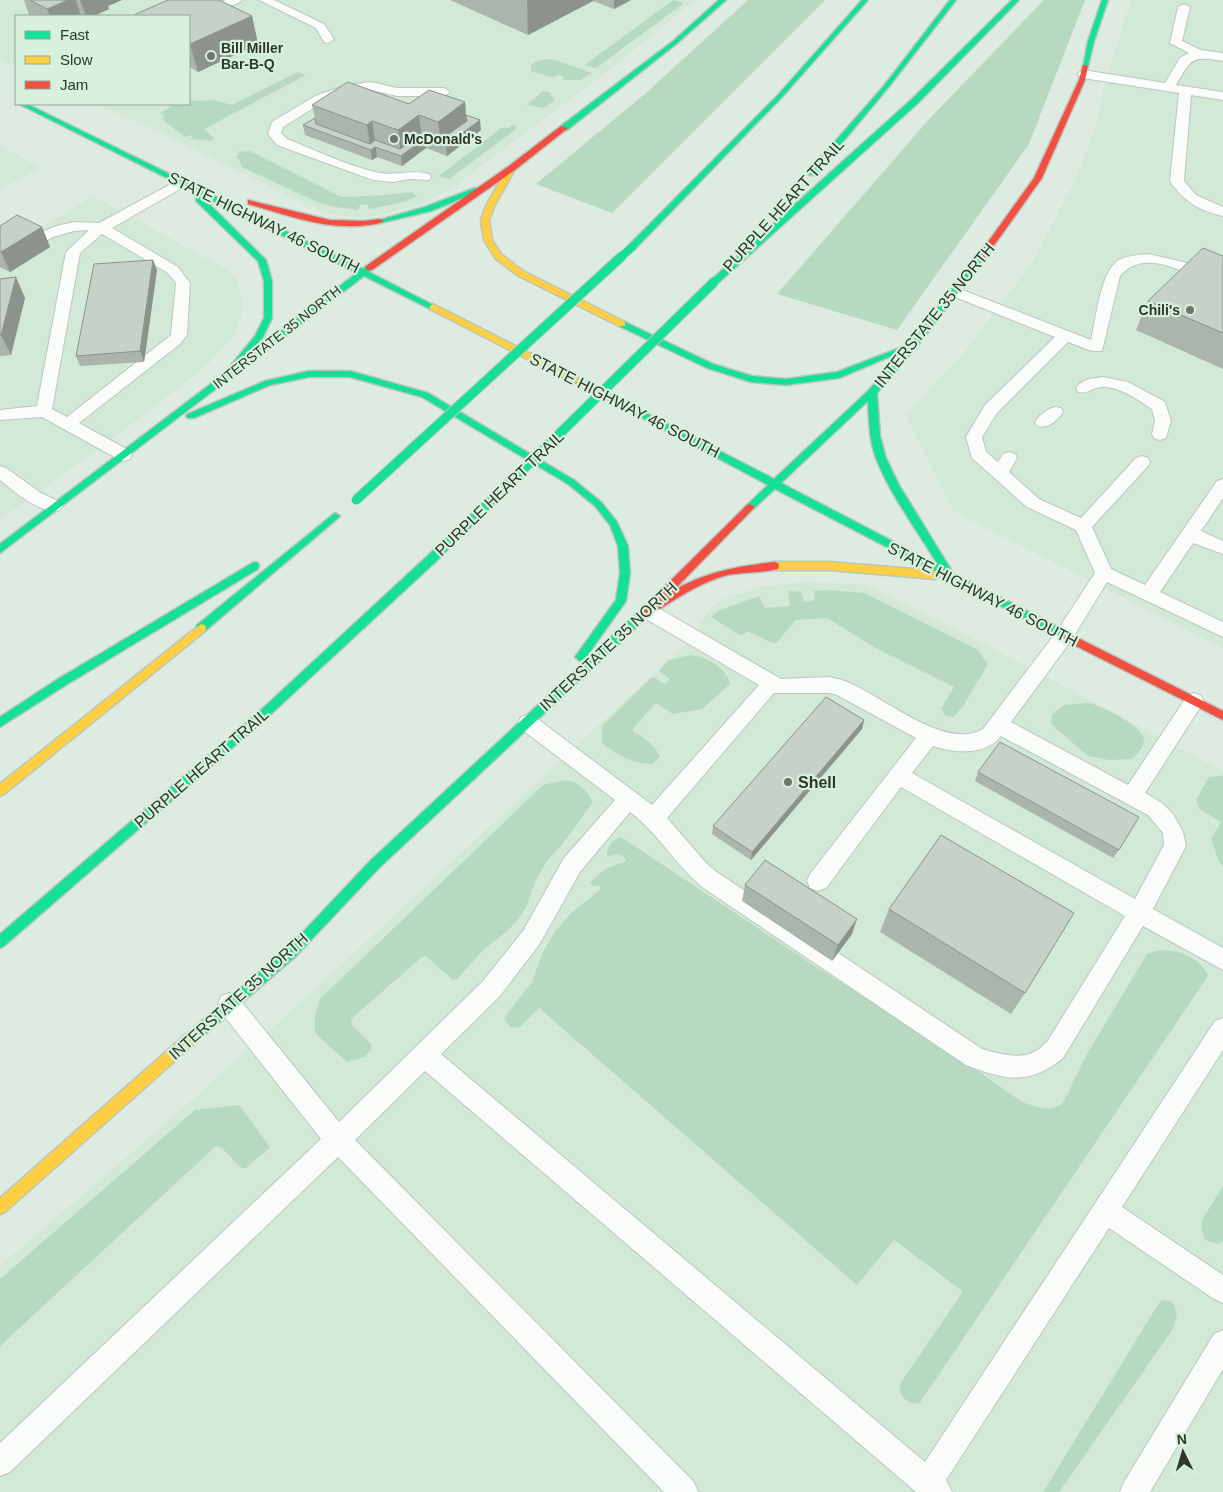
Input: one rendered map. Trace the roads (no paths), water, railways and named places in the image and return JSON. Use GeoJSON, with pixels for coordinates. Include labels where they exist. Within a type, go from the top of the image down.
{"type":"FeatureCollection","features":[{"type":"Feature","properties":{"kind":"main road","name":"INTERSTATE 35 NORTH"},"geometry":{"type":"LineString","coordinates":[[0,549],[364,271],[512,168],[674,43],[723,0]]}},
{"type":"Feature","properties":{"kind":"main road"},"geometry":{"type":"LineString","coordinates":[[0,791],[136,682],[346,508],[632,247],[750,130],[810,65],[865,0]]}},
{"type":"Feature","properties":{"kind":"main road","name":"PURPLE HEART TRAIL"},"geometry":{"type":"LineString","coordinates":[[805,181],[837,146],[929,32],[952,0]]}},
{"type":"Feature","properties":{"kind":"main road"},"geometry":{"type":"LineString","coordinates":[[714,282],[915,101],[1016,0]]}},
{"type":"Feature","properties":{"kind":"main road","name":"INTERSTATE 35 NORTH"},"geometry":{"type":"LineString","coordinates":[[0,1206],[229,1004],[292,952],[375,864],[528,723],[546,702],[648,610],[774,483],[835,429],[872,392],[915,343],[955,292],[1016,211],[1038,178],[1083,74],[1091,40],[1105,0]]}},
{"type":"Feature","properties":{"kind":"main road","name":"STATE HIGHWAY 46 SOUTH"},"geometry":{"type":"LineString","coordinates":[[24,105],[364,271],[774,483],[819,509],[1064,636],[1223,716]]}},
{"type":"Feature","properties":{"kind":"main road"},"geometry":{"type":"LineString","coordinates":[[512,168],[490,206],[485,220],[488,240],[498,256],[520,273],[666,347],[710,366],[752,379],[786,382],[839,375],[915,343]]}},
{"type":"Feature","properties":{"kind":"main road"},"geometry":{"type":"LineString","coordinates":[[182,182],[339,225],[376,222],[411,215],[441,206],[478,190]]}},
{"type":"Feature","properties":{"kind":"main road"},"geometry":{"type":"LineString","coordinates":[[182,182],[262,260],[268,281],[268,318],[259,337],[228,375]]}},
{"type":"Feature","properties":{"kind":"main road","name":"PURPLE HEART TRAIL"},"geometry":{"type":"LineString","coordinates":[[0,942],[266,712],[440,551],[714,282],[792,196]]}},
{"type":"Feature","properties":{"kind":"main road"},"geometry":{"type":"LineString","coordinates":[[155,432],[268,383],[309,374],[350,374],[425,395],[572,482],[598,504],[614,524],[622,546],[625,573],[621,601],[546,702]]}},
{"type":"Feature","properties":{"kind":"main road"},"geometry":{"type":"LineString","coordinates":[[872,392],[875,436],[881,458],[894,485],[950,576]]}},
{"type":"Feature","properties":{"kind":"main road"},"geometry":{"type":"LineString","coordinates":[[0,723],[62,682],[346,508]]}},
{"type":"Feature","properties":{"kind":"main road"},"geometry":{"type":"LineString","coordinates":[[648,610],[693,584],[722,573],[761,567],[800,564],[950,576]]}},
{"type":"Feature","properties":{"kind":"lane"},"geometry":{"type":"LineString","coordinates":[[190,20],[236,0]]}},
{"type":"Feature","properties":{"kind":"lane"},"geometry":{"type":"LineString","coordinates":[[265,0],[320,26],[328,39]]}},
{"type":"Feature","properties":{"kind":"lane"},"geometry":{"type":"LineString","coordinates":[[1184,7],[1176,43],[1198,53],[1223,57]]}},
{"type":"Feature","properties":{"kind":"lane"},"geometry":{"type":"LineString","coordinates":[[1169,88],[1184,61],[1198,53]]}},
{"type":"Feature","properties":{"kind":"lane"},"geometry":{"type":"LineString","coordinates":[[1083,74],[1223,96]]}},
{"type":"Feature","properties":{"kind":"lane"},"geometry":{"type":"LineString","coordinates":[[424,177],[409,175],[393,178],[373,176],[282,142],[274,134],[274,130],[278,125],[319,99],[348,89],[371,86],[398,92],[444,92]]}},
{"type":"Feature","properties":{"kind":"lane"},"geometry":{"type":"LineString","coordinates":[[1185,90],[1177,181],[1182,191],[1190,198],[1202,205],[1223,212]]}},
{"type":"Feature","properties":{"kind":"lane"},"geometry":{"type":"LineString","coordinates":[[44,411],[71,257],[81,242],[182,182]]}},
{"type":"Feature","properties":{"kind":"lane"},"geometry":{"type":"LineString","coordinates":[[0,263],[50,232],[74,226],[89,225],[102,228],[173,270],[184,283],[179,335],[166,350],[68,424]]}},
{"type":"Feature","properties":{"kind":"lane"},"geometry":{"type":"LineString","coordinates":[[955,292],[1097,348],[1113,275],[1120,265],[1143,259],[1165,260],[1223,282]]}},
{"type":"Feature","properties":{"kind":"lane"},"geometry":{"type":"LineString","coordinates":[[1066,335],[991,409],[974,437],[978,454],[1033,503],[1083,526],[1104,573],[1223,630]]}},
{"type":"Feature","properties":{"kind":"lane"},"geometry":{"type":"LineString","coordinates":[[1084,388],[1089,384],[1109,382],[1137,392],[1159,406],[1163,421],[1160,434]]}},
{"type":"Feature","properties":{"kind":"lane"},"geometry":{"type":"LineString","coordinates":[[0,415],[44,411],[124,454]]}},
{"type":"Feature","properties":{"kind":"lane"},"geometry":{"type":"LineString","coordinates":[[999,473],[1009,458]]}},
{"type":"Feature","properties":{"kind":"lane"},"geometry":{"type":"LineString","coordinates":[[1083,526],[1142,462]]}},
{"type":"Feature","properties":{"kind":"lane"},"geometry":{"type":"LineString","coordinates":[[0,473],[35,497],[54,506]]}},
{"type":"Feature","properties":{"kind":"lane"},"geometry":{"type":"LineString","coordinates":[[1149,594],[1223,485]]}},
{"type":"Feature","properties":{"kind":"lane"},"geometry":{"type":"LineString","coordinates":[[1190,534],[1223,548]]}},
{"type":"Feature","properties":{"kind":"lane"},"geometry":{"type":"LineString","coordinates":[[648,610],[772,684],[785,688],[829,685],[842,688],[928,736],[951,742],[976,742],[990,735],[1064,636],[1104,573]]}},
{"type":"Feature","properties":{"kind":"lane"},"geometry":{"type":"LineString","coordinates":[[654,818],[772,684]]}},
{"type":"Feature","properties":{"kind":"lane"},"geometry":{"type":"LineString","coordinates":[[1132,796],[1194,701]]}},
{"type":"Feature","properties":{"kind":"lane"},"geometry":{"type":"LineString","coordinates":[[528,723],[654,818],[699,871],[710,880],[974,1057],[1004,1066],[1017,1066],[1042,1061],[1055,1050],[1139,913],[1175,846],[1173,832],[1166,820],[1155,809],[997,724]]}},
{"type":"Feature","properties":{"kind":"lane"},"geometry":{"type":"LineString","coordinates":[[818,881],[928,736]]}},
{"type":"Feature","properties":{"kind":"lane"},"geometry":{"type":"LineString","coordinates":[[898,776],[1223,960]]}},
{"type":"Feature","properties":{"kind":"lane"},"geometry":{"type":"LineString","coordinates":[[0,1462],[338,1140],[423,1054],[491,989],[531,938],[572,865],[629,798]]}},
{"type":"Feature","properties":{"kind":"lane"},"geometry":{"type":"LineString","coordinates":[[229,1004],[338,1140],[684,1492]]}},
{"type":"Feature","properties":{"kind":"lane"},"geometry":{"type":"LineString","coordinates":[[423,1054],[933,1487],[1223,1029]]}},
{"type":"Feature","properties":{"kind":"lane"},"geometry":{"type":"LineString","coordinates":[[1106,1211],[1223,1290]]}},
{"type":"Feature","properties":{"kind":"lane"},"geometry":{"type":"LineString","coordinates":[[1134,1492],[1223,1344]]}},
{"type":"Feature","properties":{"kind":"place","name":"Bill Miller Bar-B-Q"},"geometry":{"type":"Point","coordinates":[211,56]}},
{"type":"Feature","properties":{"kind":"place","name":"McDonald's"},"geometry":{"type":"Point","coordinates":[394,139]}},
{"type":"Feature","properties":{"kind":"place","name":"Chili's"},"geometry":{"type":"Point","coordinates":[1190,310]}},
{"type":"Feature","properties":{"kind":"place","name":"Shell"},"geometry":{"type":"Point","coordinates":[788,782]}}]}
